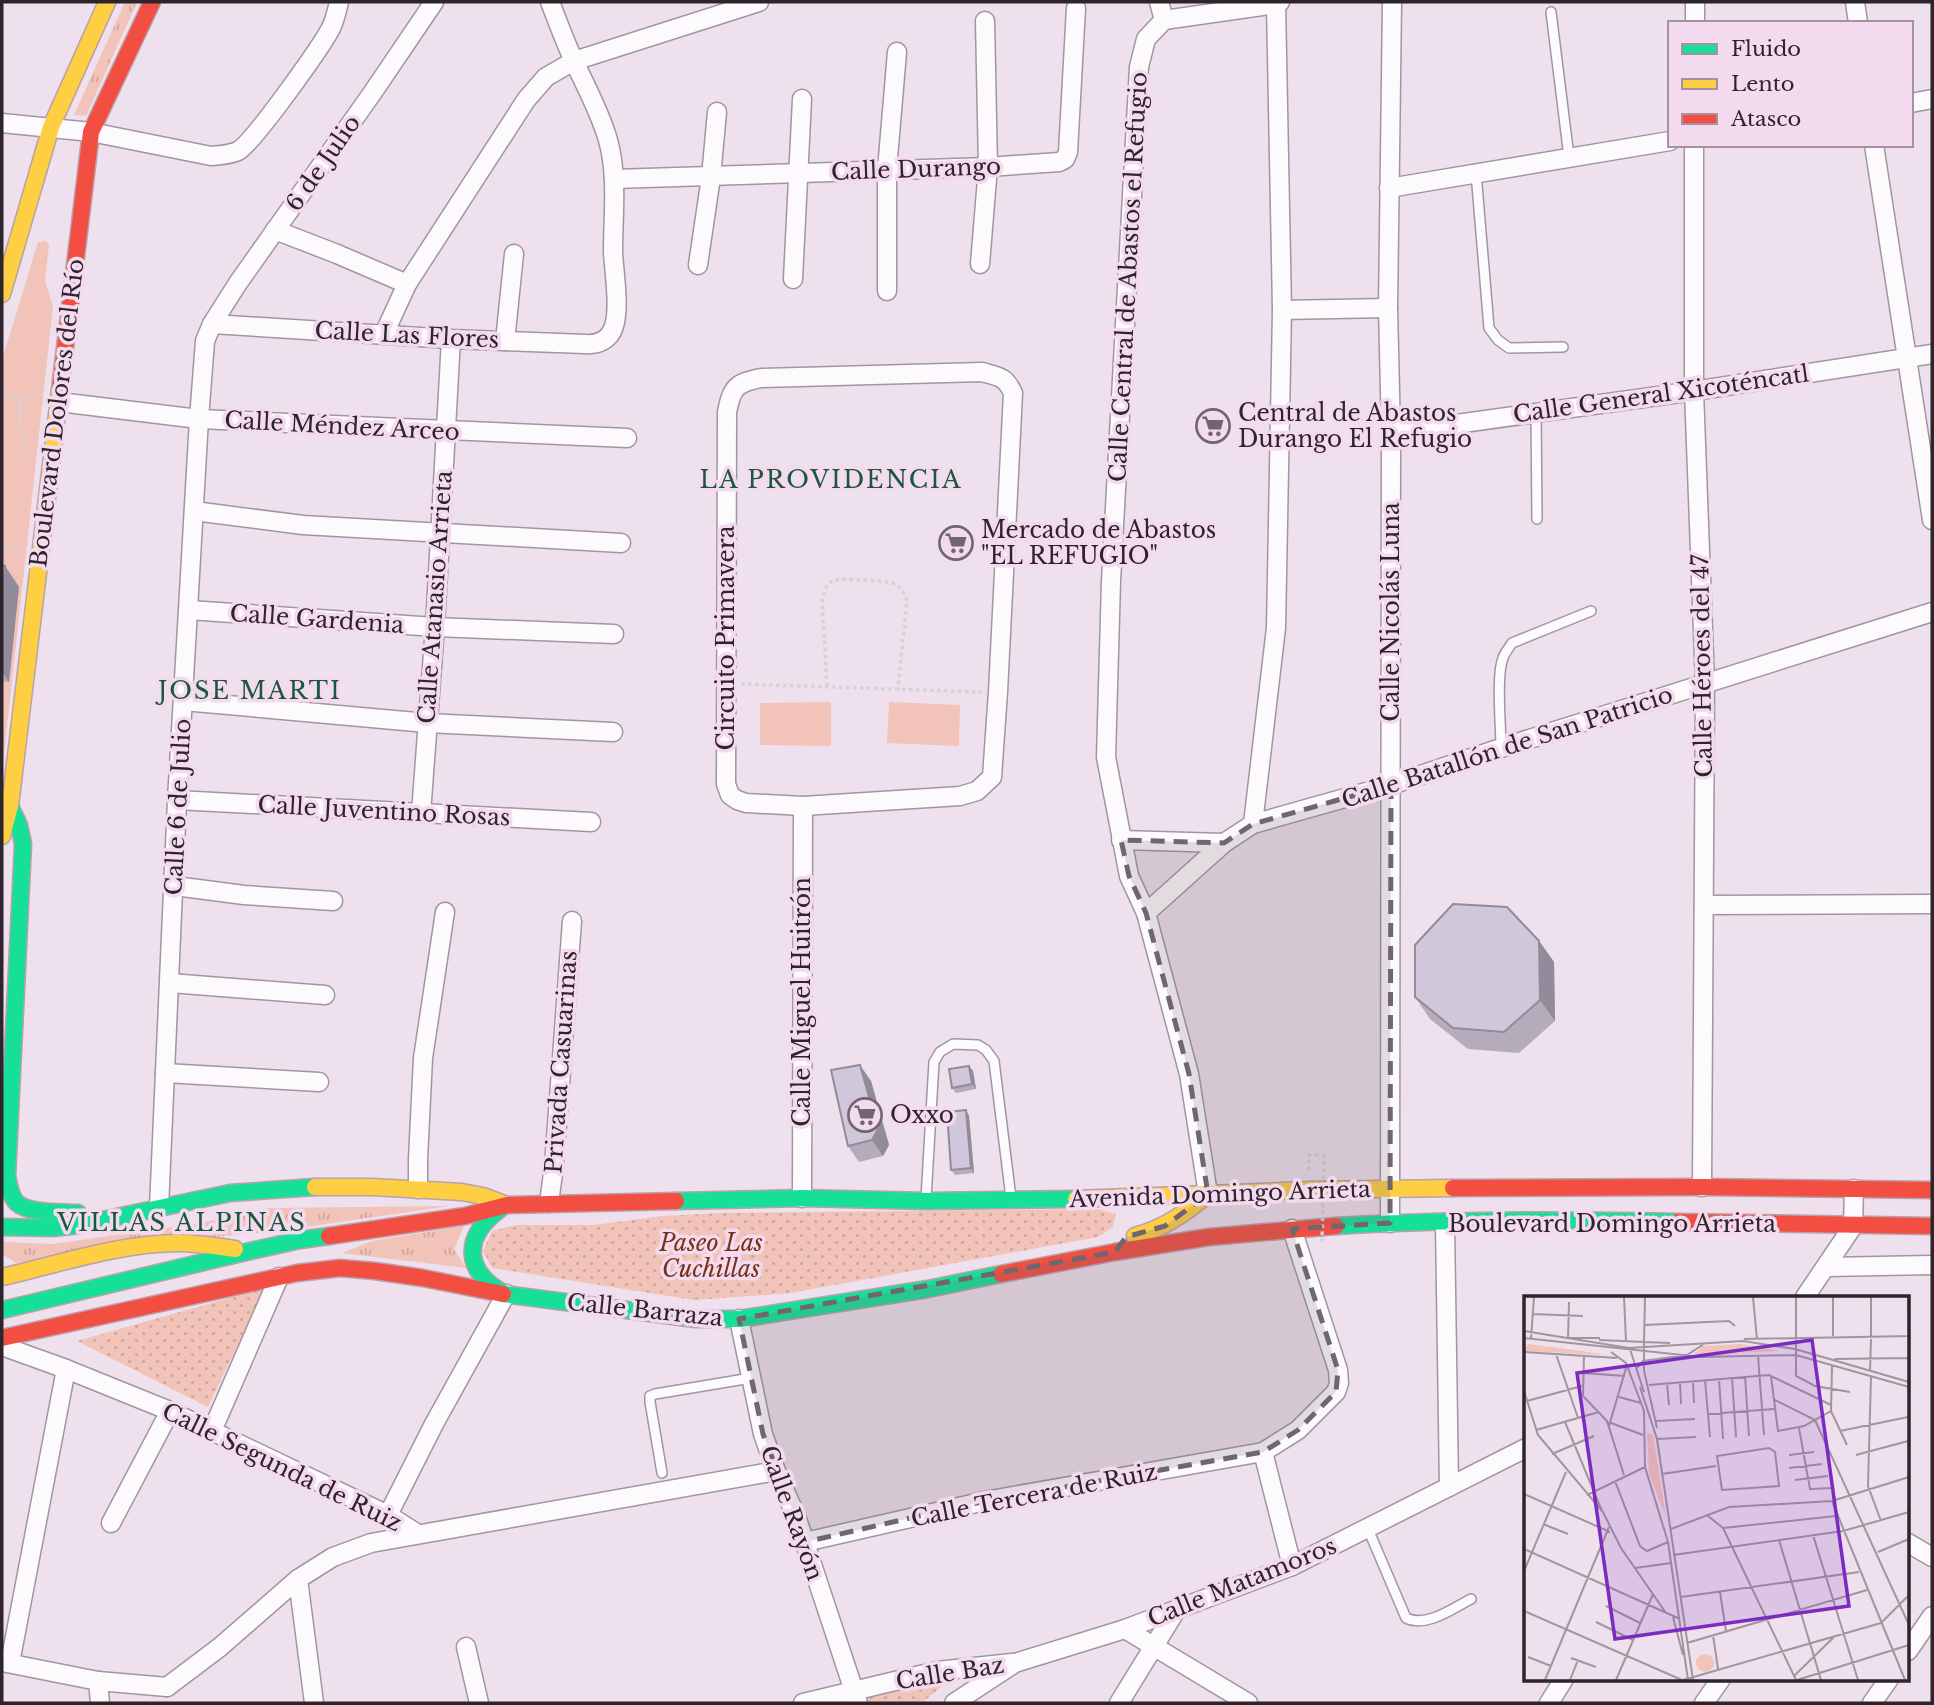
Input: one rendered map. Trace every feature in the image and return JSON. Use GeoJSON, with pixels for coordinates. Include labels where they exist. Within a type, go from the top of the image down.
{"type":"FeatureCollection","features":[{"type":"Feature","properties":{"kind":"main road"},"geometry":{"type":"LineString","coordinates":[[2,293],[51,127],[107,2]]}},
{"type":"Feature","properties":{"kind":"main road","name":"Boulevard Dolores del Río"},"geometry":{"type":"LineString","coordinates":[[2,836],[10,806],[91,132],[152,2]]}},
{"type":"Feature","properties":{"kind":"main road"},"geometry":{"type":"LineString","coordinates":[[10,806],[19,825],[23,844],[7,1176],[10,1192],[16,1203],[28,1207],[115,1217]]}},
{"type":"Feature","properties":{"kind":"main road"},"geometry":{"type":"LineString","coordinates":[[2,1227],[53,1228],[79,1225],[230,1194],[307,1187],[462,1192],[507,1205]]}},
{"type":"Feature","properties":{"kind":"main road","name":"Avenida Domingo Arrieta"},"geometry":{"type":"LineString","coordinates":[[507,1205],[802,1198],[926,1201],[1112,1199],[1390,1188],[1702,1187],[1932,1191]]}},
{"type":"Feature","properties":{"kind":"main road"},"geometry":{"type":"LineString","coordinates":[[1126,1237],[1165,1226],[1208,1194]]}},
{"type":"Feature","properties":{"kind":"main road"},"geometry":{"type":"LineString","coordinates":[[1112,1199],[1123,1208],[1128,1227],[1126,1237],[1115,1252]]}},
{"type":"Feature","properties":{"kind":"main road"},"geometry":{"type":"LineString","coordinates":[[2,1310],[300,1240],[465,1216],[507,1205]]}},
{"type":"Feature","properties":{"kind":"main road"},"geometry":{"type":"LineString","coordinates":[[506,1294],[492,1288],[481,1278],[474,1264],[472,1249],[475,1234],[482,1223],[507,1205]]}},
{"type":"Feature","properties":{"kind":"main road","name":"Boulevard Domingo Arrieta"},"geometry":{"type":"LineString","coordinates":[[1292,1228],[1390,1223],[1604,1221],[1932,1226]]}},
{"type":"Feature","properties":{"kind":"main road","name":"Calle Barraza"},"geometry":{"type":"LineString","coordinates":[[2,1338],[297,1273],[340,1268],[423,1278],[506,1294],[696,1319],[739,1319],[928,1289],[1115,1252],[1209,1237],[1292,1228]]}},
{"type":"Feature","properties":{"kind":"main road"},"geometry":{"type":"LineString","coordinates":[[2,1278],[146,1244],[195,1243],[340,1268]]}},
{"type":"Feature","properties":{"kind":"main road"},"geometry":{"type":"LineString","coordinates":[[2,1262],[8,1267],[28,1272]]}},
{"type":"Feature","properties":{"kind":"street"},"geometry":{"type":"LineString","coordinates":[[2,122],[91,132],[211,156],[239,150],[256,133],[317,49],[331,27],[340,2]]}},
{"type":"Feature","properties":{"kind":"street","name":"6 de Julio"},"geometry":{"type":"LineString","coordinates":[[212,324],[434,2]]}},
{"type":"Feature","properties":{"kind":"street"},"geometry":{"type":"LineString","coordinates":[[550,2],[574,61],[598,109],[608,142],[614,179]]}},
{"type":"Feature","properties":{"kind":"street"},"geometry":{"type":"LineString","coordinates":[[384,334],[407,285],[526,100],[546,77],[574,61],[758,2]]}},
{"type":"Feature","properties":{"kind":"street"},"geometry":{"type":"LineString","coordinates":[[1159,2],[1164,20],[1278,3],[1282,310],[1276,628],[1253,824]]}},
{"type":"Feature","properties":{"kind":"street","name":"Calle Nicolás Luna"},"geometry":{"type":"LineString","coordinates":[[1390,1223],[1391,433],[1388,308],[1392,2]]}},
{"type":"Feature","properties":{"kind":"street"},"geometry":{"type":"LineString","coordinates":[[1695,2],[1695,21]]}},
{"type":"Feature","properties":{"kind":"street"},"geometry":{"type":"LineString","coordinates":[[1855,2],[1858,21]]}},
{"type":"Feature","properties":{"kind":"street","name":"Calle Durango"},"geometry":{"type":"LineString","coordinates":[[614,179],[988,167],[1059,162],[1065,159],[1068,152],[1076,8]]}},
{"type":"Feature","properties":{"kind":"street","name":"Calle Central de Abastos el Refugio"},"geometry":{"type":"LineString","coordinates":[[1164,20],[1146,39],[1139,67],[1112,553],[1106,758],[1129,876],[1146,913],[1189,1074],[1208,1194]]}},
{"type":"Feature","properties":{"kind":"street"},"geometry":{"type":"LineString","coordinates":[[980,264],[988,167],[985,21]]}},
{"type":"Feature","properties":{"kind":"street"},"geometry":{"type":"LineString","coordinates":[[887,290],[887,170],[897,52]]}},
{"type":"Feature","properties":{"kind":"street"},"geometry":{"type":"LineString","coordinates":[[793,279],[802,99]]}},
{"type":"Feature","properties":{"kind":"street"},"geometry":{"type":"LineString","coordinates":[[1913,103],[1932,99]]}},
{"type":"Feature","properties":{"kind":"street"},"geometry":{"type":"LineString","coordinates":[[698,265],[717,112]]}},
{"type":"Feature","properties":{"kind":"street"},"geometry":{"type":"LineString","coordinates":[[1389,188],[1668,141]]}},
{"type":"Feature","properties":{"kind":"street","name":"Calle Héroes del 47"},"geometry":{"type":"LineString","coordinates":[[1694,147],[1695,391],[1705,684],[1702,1187]]}},
{"type":"Feature","properties":{"kind":"street"},"geometry":{"type":"LineString","coordinates":[[1874,147],[1932,520]]}},
{"type":"Feature","properties":{"kind":"street","name":"Calle Las Flores"},"geometry":{"type":"LineString","coordinates":[[212,324],[451,339],[585,345],[602,342],[615,325],[614,179]]}},
{"type":"Feature","properties":{"kind":"street"},"geometry":{"type":"LineString","coordinates":[[275,230],[407,285]]}},
{"type":"Feature","properties":{"kind":"street"},"geometry":{"type":"LineString","coordinates":[[505,341],[514,254]]}},
{"type":"Feature","properties":{"kind":"street"},"geometry":{"type":"LineString","coordinates":[[1282,310],[1388,308]]}},
{"type":"Feature","properties":{"kind":"street","name":"Calle 6 de Julio"},"geometry":{"type":"LineString","coordinates":[[159,1208],[177,800],[199,419],[205,341],[212,324]]}},
{"type":"Feature","properties":{"kind":"street","name":"Calle Atanasio Arrieta"},"geometry":{"type":"LineString","coordinates":[[421,813],[435,627],[451,339]]}},
{"type":"Feature","properties":{"kind":"street","name":"Calle General Xicoténcatl"},"geometry":{"type":"LineString","coordinates":[[1391,433],[1695,391],[1932,354]]}},
{"type":"Feature","properties":{"kind":"street","name":"Circuito Primavera"},"geometry":{"type":"LineString","coordinates":[[982,372],[1008,382],[1013,393],[998,692],[992,777],[977,791],[960,796],[803,806],[747,803],[730,795],[726,785],[726,412],[735,387],[744,381],[761,378],[982,372]]}},
{"type":"Feature","properties":{"kind":"street","name":"Calle Méndez Arceo"},"geometry":{"type":"LineString","coordinates":[[59,402],[199,419],[626,438]]}},
{"type":"Feature","properties":{"kind":"street"},"geometry":{"type":"LineString","coordinates":[[194,511],[303,525],[621,543]]}},
{"type":"Feature","properties":{"kind":"street","name":"Calle Gardenia"},"geometry":{"type":"LineString","coordinates":[[189,610],[435,627],[614,634]]}},
{"type":"Feature","properties":{"kind":"street","name":"Calle Batallón de San Patricio"},"geometry":{"type":"LineString","coordinates":[[1146,913],[1224,844],[1253,824],[1391,785],[1932,612]]}},
{"type":"Feature","properties":{"kind":"street"},"geometry":{"type":"LineString","coordinates":[[183,701],[427,723],[613,732]]}},
{"type":"Feature","properties":{"kind":"street","name":"Calle Juventino Rosas"},"geometry":{"type":"LineString","coordinates":[[177,800],[591,822]]}},
{"type":"Feature","properties":{"kind":"street","name":"Calle Miguel Huitrón"},"geometry":{"type":"LineString","coordinates":[[802,1198],[803,806]]}},
{"type":"Feature","properties":{"kind":"street"},"geometry":{"type":"LineString","coordinates":[[1121,840],[1224,844]]}},
{"type":"Feature","properties":{"kind":"street"},"geometry":{"type":"LineString","coordinates":[[174,886],[244,895],[333,901]]}},
{"type":"Feature","properties":{"kind":"street"},"geometry":{"type":"LineString","coordinates":[[1704,905],[1932,904]]}},
{"type":"Feature","properties":{"kind":"street"},"geometry":{"type":"LineString","coordinates":[[418,1189],[423,1059],[445,912]]}},
{"type":"Feature","properties":{"kind":"street","name":"Privada Casuarinas"},"geometry":{"type":"LineString","coordinates":[[550,1203],[572,921]]}},
{"type":"Feature","properties":{"kind":"street"},"geometry":{"type":"LineString","coordinates":[[170,983],[325,995]]}},
{"type":"Feature","properties":{"kind":"street"},"geometry":{"type":"LineString","coordinates":[[165,1073],[318,1082]]}},
{"type":"Feature","properties":{"kind":"street"},"geometry":{"type":"LineString","coordinates":[[1806,1296],[1853,1226],[1854,1189]]}},
{"type":"Feature","properties":{"kind":"street"},"geometry":{"type":"LineString","coordinates":[[1445,1223],[1449,1487]]}},
{"type":"Feature","properties":{"kind":"street"},"geometry":{"type":"LineString","coordinates":[[1292,1228],[1338,1370],[1339,1383],[1336,1392],[1298,1430],[1263,1452],[1292,1566]]}},
{"type":"Feature","properties":{"kind":"street"},"geometry":{"type":"LineString","coordinates":[[1826,1267],[1932,1265]]}},
{"type":"Feature","properties":{"kind":"street"},"geometry":{"type":"LineString","coordinates":[[212,1431],[279,1277]]}},
{"type":"Feature","properties":{"kind":"street"},"geometry":{"type":"LineString","coordinates":[[388,1515],[506,1294]]}},
{"type":"Feature","properties":{"kind":"street","name":"Calle Rayón"},"geometry":{"type":"LineString","coordinates":[[739,1319],[763,1434],[796,1516],[856,1697]]}},
{"type":"Feature","properties":{"kind":"street","name":"Calle Segunda de Ruiz"},"geometry":{"type":"LineString","coordinates":[[2,1346],[66,1368],[170,1411],[388,1515],[418,1534],[776,1471]]}},
{"type":"Feature","properties":{"kind":"street"},"geometry":{"type":"LineString","coordinates":[[66,1368],[6,1663],[169,1695],[298,1579],[333,1557],[371,1543],[418,1534]]}},
{"type":"Feature","properties":{"kind":"street"},"geometry":{"type":"LineString","coordinates":[[111,1523],[170,1411]]}},
{"type":"Feature","properties":{"kind":"street","name":"Calle Matamoros"},"geometry":{"type":"LineString","coordinates":[[954,1703],[1015,1663],[1175,1612],[1292,1566],[1524,1449]]}},
{"type":"Feature","properties":{"kind":"street","name":"Calle Tercera de Ruiz"},"geometry":{"type":"LineString","coordinates":[[805,1542],[985,1501],[1263,1452]]}},
{"type":"Feature","properties":{"kind":"street"},"geometry":{"type":"LineString","coordinates":[[1910,1544],[1932,1558]]}},
{"type":"Feature","properties":{"kind":"street"},"geometry":{"type":"LineString","coordinates":[[298,1579],[314,1703]]}},
{"type":"Feature","properties":{"kind":"street"},"geometry":{"type":"LineString","coordinates":[[1119,1703],[1175,1612]]}},
{"type":"Feature","properties":{"kind":"street"},"geometry":{"type":"LineString","coordinates":[[1910,1648],[1932,1616]]}},
{"type":"Feature","properties":{"kind":"street"},"geometry":{"type":"LineString","coordinates":[[1125,1629],[1248,1703]]}},
{"type":"Feature","properties":{"kind":"street"},"geometry":{"type":"LineString","coordinates":[[466,1647],[479,1703]]}},
{"type":"Feature","properties":{"kind":"street","name":"Calle Baz"},"geometry":{"type":"LineString","coordinates":[[803,1703],[856,1697],[937,1671],[1015,1663]]}},
{"type":"Feature","properties":{"kind":"street"},"geometry":{"type":"LineString","coordinates":[[1549,1703],[1563,1680]]}},
{"type":"Feature","properties":{"kind":"street"},"geometry":{"type":"LineString","coordinates":[[1704,1703],[1720,1680]]}},
{"type":"Feature","properties":{"kind":"street"},"geometry":{"type":"LineString","coordinates":[[1872,1703],[1888,1680]]}},
{"type":"Feature","properties":{"kind":"street"},"geometry":{"type":"LineString","coordinates":[[97,1681],[100,1703]]}},
{"type":"Feature","properties":{"kind":"lane"},"geometry":{"type":"LineString","coordinates":[[1551,12],[1569,157]]}},
{"type":"Feature","properties":{"kind":"lane"},"geometry":{"type":"LineString","coordinates":[[1476,173],[1489,328],[1498,340],[1509,348],[1563,347]]}},
{"type":"Feature","properties":{"kind":"lane"},"geometry":{"type":"LineString","coordinates":[[1536,412],[1536,519]]}},
{"type":"Feature","properties":{"kind":"lane"},"geometry":{"type":"LineString","coordinates":[[1501,748],[1500,675],[1502,659],[1506,652],[1512,643],[1591,611]]}},
{"type":"Feature","properties":{"kind":"lane"},"geometry":{"type":"LineString","coordinates":[[926,1201],[934,1062],[940,1052],[953,1044],[978,1045],[986,1050],[994,1061],[1012,1200]]}},
{"type":"Feature","properties":{"kind":"lane"},"geometry":{"type":"LineString","coordinates":[[662,1473],[650,1396],[751,1378]]}},
{"type":"Feature","properties":{"kind":"lane"},"geometry":{"type":"LineString","coordinates":[[1368,1529],[1406,1618],[1415,1622],[1427,1621],[1471,1599]]}},
{"type":"Feature","properties":{"kind":"path"},"geometry":{"type":"LineString","coordinates":[[2,387],[8,395],[20,401],[30,397],[38,389]]}},
{"type":"Feature","properties":{"kind":"path"},"geometry":{"type":"LineString","coordinates":[[20,401],[20,420],[29,450]]}},
{"type":"Feature","properties":{"kind":"path"},"geometry":{"type":"LineString","coordinates":[[2,548],[19,549],[21,537]]}},
{"type":"Feature","properties":{"kind":"path"},"geometry":{"type":"LineString","coordinates":[[827,686],[822,598],[828,585],[835,580],[877,581],[892,583],[902,589],[907,600],[898,690]]}},
{"type":"Feature","properties":{"kind":"path"},"geometry":{"type":"LineString","coordinates":[[725,684],[998,692]]}},
{"type":"Feature","properties":{"kind":"path"},"geometry":{"type":"LineString","coordinates":[[1309,1155],[1324,1155],[1322,1242]]}},
{"type":"Feature","properties":{"kind":"highlighted area"},"geometry":{"type":"Polygon","coordinates":[[[1391,785],[1390,1223],[1292,1229],[1338,1370],[1336,1392],[1298,1430],[1263,1452],[985,1501],[805,1542],[763,1434],[739,1319],[1115,1252],[1126,1237],[1165,1226],[1208,1194],[1189,1074],[1146,913],[1129,876],[1121,840],[1224,843],[1253,824],[1391,785]]]}},
{"type":"Feature","properties":{"kind":"green space"},"geometry":{"type":"Polygon","coordinates":[[[125,2],[137,2],[86,116],[74,115],[125,2]]]}},
{"type":"Feature","properties":{"kind":"green space"},"geometry":{"type":"Polygon","coordinates":[[[46,241],[49,245],[45,281],[53,306],[2,772],[2,360],[38,242],[46,241]]]}},
{"type":"Feature","properties":{"kind":"green space"},"geometry":{"type":"Polygon","coordinates":[[[831,702],[831,746],[760,745],[760,703],[831,702]]]}},
{"type":"Feature","properties":{"kind":"green space"},"geometry":{"type":"Polygon","coordinates":[[[889,702],[960,705],[959,746],[887,743],[889,702]]]}},
{"type":"Feature","properties":{"kind":"green space"},"geometry":{"type":"Polygon","coordinates":[[[450,1206],[277,1231],[181,1240],[16,1263],[2,1254],[2,1242],[53,1244],[205,1222],[269,1208],[450,1206]]]}},
{"type":"Feature","properties":{"kind":"green space","name":"Paseo Las Cuchillas"},"geometry":{"type":"Polygon","coordinates":[[[1097,1209],[1116,1214],[1113,1227],[1098,1237],[790,1293],[694,1300],[492,1268],[483,1251],[492,1231],[516,1225],[593,1225],[663,1216],[721,1213],[1097,1209]]]}},
{"type":"Feature","properties":{"kind":"green space"},"geometry":{"type":"Polygon","coordinates":[[[464,1226],[454,1249],[466,1268],[342,1253],[372,1241],[464,1226]]]}},
{"type":"Feature","properties":{"kind":"green space"},"geometry":{"type":"Polygon","coordinates":[[[265,1288],[208,1407],[77,1341],[265,1288]]]}},
{"type":"Feature","properties":{"kind":"green space"},"geometry":{"type":"Polygon","coordinates":[[[963,1668],[922,1703],[869,1703],[866,1691],[963,1668]]]}},
{"type":"Feature","properties":{"kind":"building"},"geometry":{"type":"Polygon","coordinates":[[[2,565],[5,566],[2,592],[2,565]]]}},
{"type":"Feature","properties":{"kind":"building"},"geometry":{"type":"Polygon","coordinates":[[[1453,904],[1507,907],[1539,941],[1540,1000],[1504,1032],[1453,1028],[1415,997],[1415,945],[1453,904]]]}},
{"type":"Feature","properties":{"kind":"building"},"geometry":{"type":"Polygon","coordinates":[[[860,1065],[878,1129],[872,1140],[848,1146],[831,1070],[860,1065]]]}},
{"type":"Feature","properties":{"kind":"building"},"geometry":{"type":"Polygon","coordinates":[[[969,1066],[972,1084],[952,1088],[949,1069],[969,1066]]]}},
{"type":"Feature","properties":{"kind":"building"},"geometry":{"type":"Polygon","coordinates":[[[966,1110],[971,1168],[951,1170],[947,1112],[966,1110]]]}},
{"type":"Feature","properties":{"kind":"traffic: fast"},"geometry":{"type":"LineString","coordinates":[[10,806],[19,825],[23,844],[7,1176],[13,1197],[22,1207],[46,1212],[78,1213]]}},
{"type":"Feature","properties":{"kind":"traffic: fast"},"geometry":{"type":"LineString","coordinates":[[2,1227],[53,1228],[79,1225],[230,1193],[315,1187]]}},
{"type":"Feature","properties":{"kind":"traffic: fast"},"geometry":{"type":"LineString","coordinates":[[676,1201],[802,1198],[926,1201],[1076,1199]]}},
{"type":"Feature","properties":{"kind":"traffic: fast"},"geometry":{"type":"LineString","coordinates":[[500,1209],[480,1230],[474,1241],[473,1252],[480,1274],[503,1293]]}},
{"type":"Feature","properties":{"kind":"traffic: fast"},"geometry":{"type":"LineString","coordinates":[[1336,1226],[1421,1222],[1678,1222]]}},
{"type":"Feature","properties":{"kind":"traffic: fast"},"geometry":{"type":"LineString","coordinates":[[2,1310],[246,1252],[329,1236]]}},
{"type":"Feature","properties":{"kind":"traffic: fast"},"geometry":{"type":"LineString","coordinates":[[503,1294],[696,1319],[739,1319],[928,1289],[1001,1274]]}},
{"type":"Feature","properties":{"kind":"traffic: slow"},"geometry":{"type":"LineString","coordinates":[[2,294],[51,127],[107,2]]}},
{"type":"Feature","properties":{"kind":"traffic: slow"},"geometry":{"type":"LineString","coordinates":[[2,836],[10,806],[60,390]]}},
{"type":"Feature","properties":{"kind":"traffic: slow"},"geometry":{"type":"LineString","coordinates":[[315,1187],[462,1192],[507,1205]]}},
{"type":"Feature","properties":{"kind":"traffic: slow"},"geometry":{"type":"LineString","coordinates":[[1076,1199],[1308,1190],[1453,1188]]}},
{"type":"Feature","properties":{"kind":"traffic: slow"},"geometry":{"type":"LineString","coordinates":[[1135,1236],[1174,1219],[1208,1194]]}},
{"type":"Feature","properties":{"kind":"traffic: slow"},"geometry":{"type":"LineString","coordinates":[[2,1277],[110,1251],[154,1244],[176,1243],[235,1249]]}},
{"type":"Feature","properties":{"kind":"traffic: jam"},"geometry":{"type":"LineString","coordinates":[[60,390],[91,132],[152,2]]}},
{"type":"Feature","properties":{"kind":"traffic: jam"},"geometry":{"type":"LineString","coordinates":[[1453,1188],[1932,1190]]}},
{"type":"Feature","properties":{"kind":"traffic: jam"},"geometry":{"type":"LineString","coordinates":[[329,1236],[465,1216],[507,1205],[676,1201]]}},
{"type":"Feature","properties":{"kind":"traffic: jam"},"geometry":{"type":"LineString","coordinates":[[1678,1222],[1932,1226]]}},
{"type":"Feature","properties":{"kind":"traffic: jam"},"geometry":{"type":"LineString","coordinates":[[1001,1274],[1209,1237],[1336,1226]]}},
{"type":"Feature","properties":{"kind":"traffic: jam"},"geometry":{"type":"LineString","coordinates":[[2,1338],[297,1273],[340,1268],[423,1278],[503,1294]]}},
{"type":"Feature","properties":{"kind":"place","name":"Central de Abastos Durango El Refugio"},"geometry":{"type":"Point","coordinates":[1213,426]}},
{"type":"Feature","properties":{"kind":"place","name":"Mercado de Abastos \"EL REFUGIO\""},"geometry":{"type":"Point","coordinates":[956,543]}},
{"type":"Feature","properties":{"kind":"place","name":"Oxxo"},"geometry":{"type":"Point","coordinates":[865,1115]}},
{"type":"Feature","properties":{"kind":"district","name":"LA PROVIDENCIA"},"geometry":{"type":"Point","coordinates":[831,480]}},
{"type":"Feature","properties":{"kind":"district","name":"JOSE MARTI"},"geometry":{"type":"Point","coordinates":[250,691]}},
{"type":"Feature","properties":{"kind":"district","name":"VILLAS ALPINAS"},"geometry":{"type":"Point","coordinates":[182,1223]}}]}
